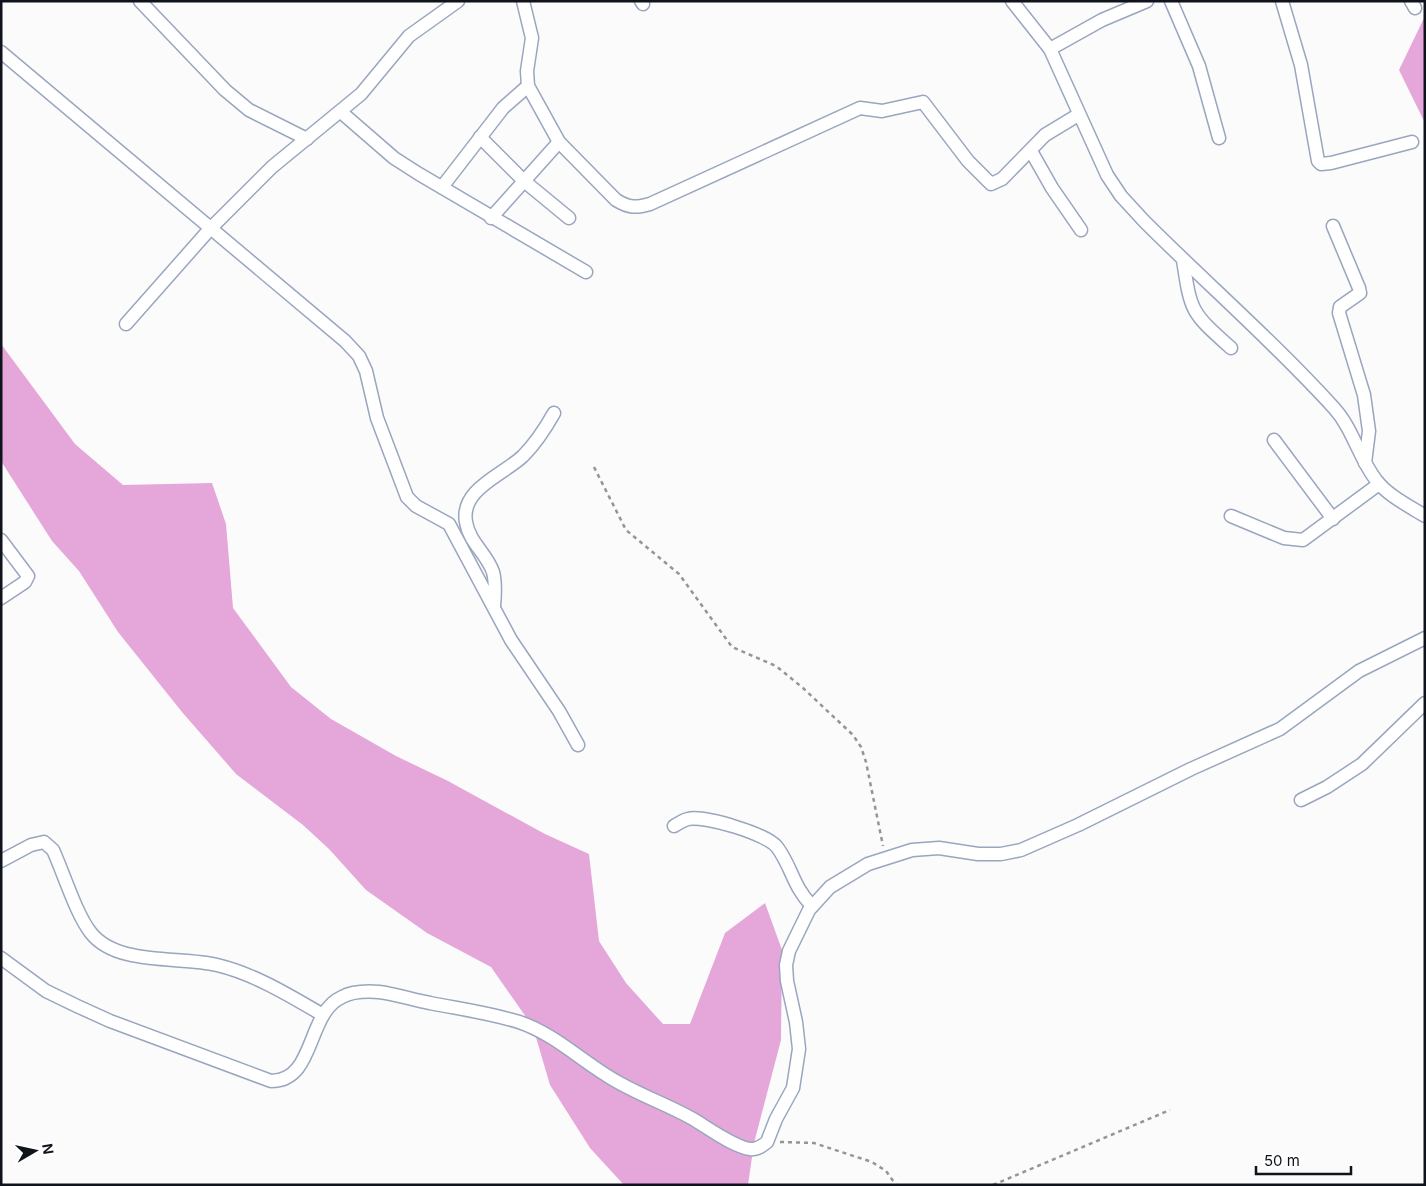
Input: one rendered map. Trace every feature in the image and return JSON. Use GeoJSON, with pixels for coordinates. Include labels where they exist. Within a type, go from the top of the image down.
{"type":"FeatureCollection","features":[{"type":"Feature","properties":{"kind":"street"},"geometry":{"type":"LineString","coordinates":[[140,1],[225,90],[248,110],[307,139]]}},
{"type":"Feature","properties":{"kind":"street"},"geometry":{"type":"LineString","coordinates":[[126,324],[209,230],[272,167],[361,94],[409,36],[458,1]]}},
{"type":"Feature","properties":{"kind":"street"},"geometry":{"type":"LineString","coordinates":[[523,1],[532,38],[527,71],[528,86],[559,142],[616,200],[628,207],[636,208],[650,204],[860,108],[882,111],[923,102],[968,161],[991,184],[1002,179],[1045,135],[1078,115]]}},
{"type":"Feature","properties":{"kind":"street"},"geometry":{"type":"LineString","coordinates":[[1012,1],[1050,49],[1099,161],[1121,196],[1183,260],[1293,365],[1335,409],[1379,484],[1425,516]]}},
{"type":"Feature","properties":{"kind":"street"},"geometry":{"type":"LineString","coordinates":[[1050,49],[1102,20],[1146,1]]}},
{"type":"Feature","properties":{"kind":"street"},"geometry":{"type":"LineString","coordinates":[[1171,1],[1199,66],[1219,138]]}},
{"type":"Feature","properties":{"kind":"street"},"geometry":{"type":"LineString","coordinates":[[1282,1],[1301,65],[1318,161],[1321,164],[1331,163],[1412,142]]}},
{"type":"Feature","properties":{"kind":"street"},"geometry":{"type":"LineString","coordinates":[[1,52],[209,230],[338,335],[359,356],[366,371],[383,437],[406,497],[416,506],[449,524],[511,640],[559,710],[578,745]]}},
{"type":"Feature","properties":{"kind":"street"},"geometry":{"type":"LineString","coordinates":[[442,187],[503,108],[528,86]]}},
{"type":"Feature","properties":{"kind":"street"},"geometry":{"type":"LineString","coordinates":[[341,112],[394,158],[491,218],[586,272]]}},
{"type":"Feature","properties":{"kind":"street"},"geometry":{"type":"LineString","coordinates":[[480,137],[524,181],[569,218]]}},
{"type":"Feature","properties":{"kind":"street"},"geometry":{"type":"LineString","coordinates":[[491,218],[559,142]]}},
{"type":"Feature","properties":{"kind":"street"},"geometry":{"type":"LineString","coordinates":[[1031,151],[1052,188],[1081,230]]}},
{"type":"Feature","properties":{"kind":"street"},"geometry":{"type":"LineString","coordinates":[[1333,226],[1360,293],[1357,297],[1340,307],[1339,313],[1364,395],[1369,431],[1365,463]]}},
{"type":"Feature","properties":{"kind":"street"},"geometry":{"type":"LineString","coordinates":[[1183,260],[1192,309],[1199,320],[1231,348]]}},
{"type":"Feature","properties":{"kind":"street"},"geometry":{"type":"LineString","coordinates":[[494,609],[493,573],[471,538],[466,525],[466,507],[476,492],[521,458],[538,440],[554,413]]}},
{"type":"Feature","properties":{"kind":"street"},"geometry":{"type":"LineString","coordinates":[[1274,440],[1333,519]]}},
{"type":"Feature","properties":{"kind":"street"},"geometry":{"type":"LineString","coordinates":[[1231,516],[1296,541],[1311,536],[1379,484]]}},
{"type":"Feature","properties":{"kind":"street"},"geometry":{"type":"LineString","coordinates":[[1,540],[28,576],[24,582],[1,598]]}},
{"type":"Feature","properties":{"kind":"street"},"geometry":{"type":"LineString","coordinates":[[1,958],[46,991],[110,1021],[271,1080],[283,1081],[299,1068],[323,1015],[340,997],[355,992],[380,992],[520,1023],[550,1037],[606,1076],[742,1146],[755,1149],[768,1140],[795,1080],[798,1036],[786,965],[795,935],[812,906],[830,887],[868,864],[927,849],[978,854],[1000,854],[1021,850],[1280,729],[1359,671],[1425,638]]}},
{"type":"Feature","properties":{"kind":"street"},"geometry":{"type":"LineString","coordinates":[[1301,800],[1327,787],[1362,764],[1425,703]]}},
{"type":"Feature","properties":{"kind":"street"},"geometry":{"type":"LineString","coordinates":[[674,826],[688,819],[716,821],[771,841],[783,856],[797,889],[812,906]]}},
{"type":"Feature","properties":{"kind":"street"},"geometry":{"type":"LineString","coordinates":[[1,861],[30,845],[44,842],[53,850],[92,934],[102,942],[134,956],[218,965],[270,985],[323,1015]]}},
{"type":"Feature","properties":{"kind":"path"},"geometry":{"type":"LineString","coordinates":[[594,467],[626,530],[680,574],[732,647],[776,666],[803,688],[853,735],[861,748],[866,762],[886,858]]}},
{"type":"Feature","properties":{"kind":"path"},"geometry":{"type":"LineString","coordinates":[[993,1185],[1170,1110]]}},
{"type":"Feature","properties":{"kind":"path"},"geometry":{"type":"LineString","coordinates":[[768,1140],[814,1143],[872,1162],[886,1171],[896,1185]]}},
{"type":"Feature","properties":{"kind":"shaded area"},"geometry":{"type":"Polygon","coordinates":[[[1425,16],[1425,123],[1399,70],[1425,16]]]}},
{"type":"Feature","properties":{"kind":"shaded area"},"geometry":{"type":"Polygon","coordinates":[[[1,344],[75,444],[123,485],[212,483],[226,524],[233,608],[291,687],[331,719],[396,756],[448,781],[545,834],[589,854],[599,941],[626,983],[663,1024],[690,1024],[725,933],[765,903],[782,950],[781,1040],[754,1143],[748,1185],[624,1185],[590,1148],[550,1085],[533,1027],[491,967],[427,933],[366,890],[329,849],[303,825],[236,774],[182,712],[118,632],[79,571],[52,541],[1,461],[1,344]]]}}]}
